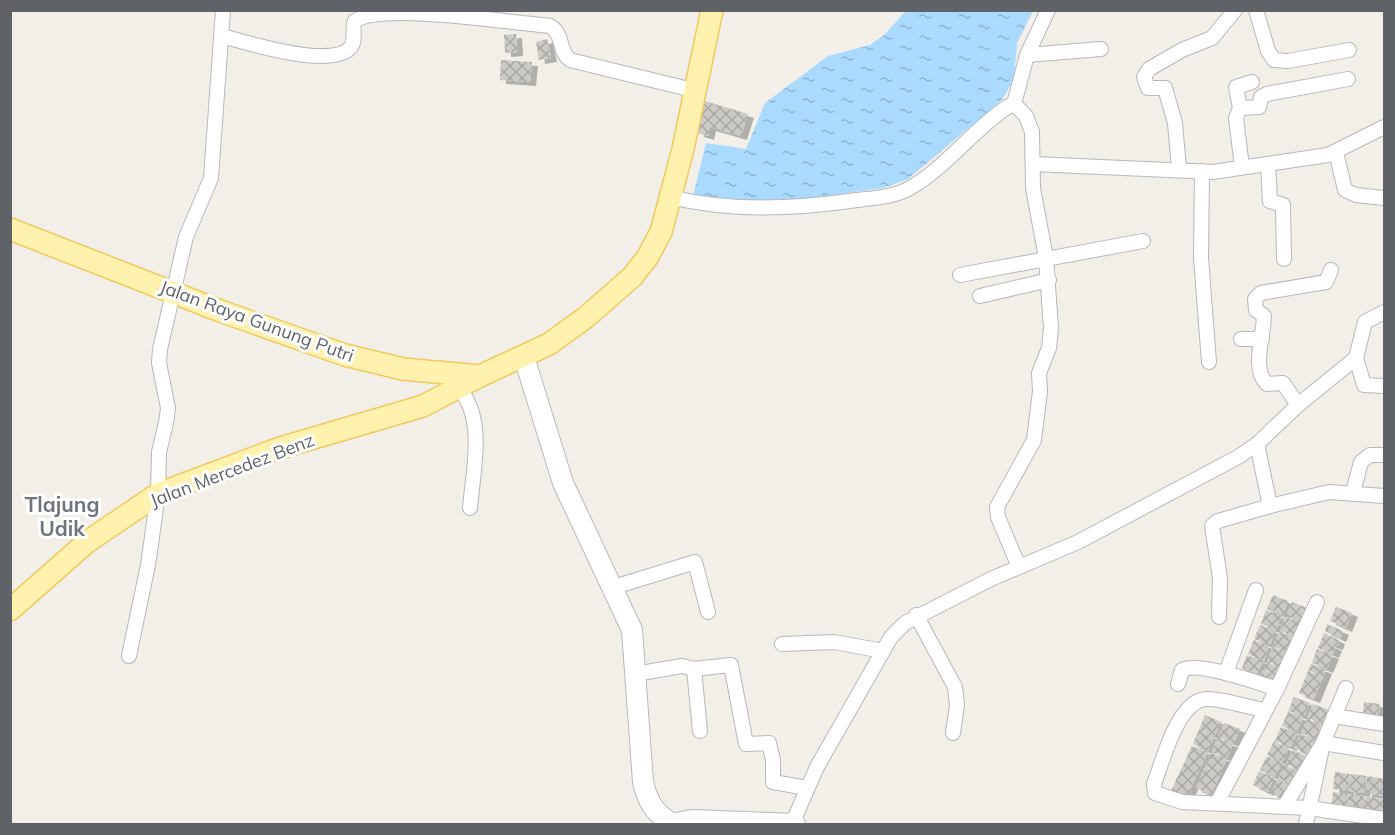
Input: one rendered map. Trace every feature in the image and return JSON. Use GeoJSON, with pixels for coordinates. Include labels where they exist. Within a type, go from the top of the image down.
{"type":"FeatureCollection","features":[{"type":"Feature","properties":{"kind":"main road","name":"Jalan Raya Gunung Putri"},"geometry":{"type":"LineString","coordinates":[[10,229],[223,312],[345,355],[403,369],[480,376],[549,344],[585,318],[632,277],[647,258],[661,232],[697,91],[712,10]]}},
{"type":"Feature","properties":{"kind":"main road","name":"Jalan Mercedez Benz"},"geometry":{"type":"LineString","coordinates":[[10,610],[94,536],[158,494],[280,448],[423,406],[480,376]]}},
{"type":"Feature","properties":{"kind":"street"},"geometry":{"type":"LineString","coordinates":[[129,656],[158,494],[159,452],[168,408],[159,363],[186,237],[211,178],[223,10]]}},
{"type":"Feature","properties":{"kind":"street"},"geometry":{"type":"LineString","coordinates":[[670,196],[714,206],[786,208],[883,197],[909,189],[945,161],[994,116],[1014,104],[1027,56],[1048,10]]}},
{"type":"Feature","properties":{"kind":"street"},"geometry":{"type":"LineString","coordinates":[[1179,169],[1175,123],[1166,88],[1148,88],[1144,77],[1149,69],[1215,36],[1235,10]]}},
{"type":"Feature","properties":{"kind":"street"},"geometry":{"type":"LineString","coordinates":[[1256,10],[1268,51],[1274,60],[1288,61],[1349,50]]}},
{"type":"Feature","properties":{"kind":"street"},"geometry":{"type":"LineString","coordinates":[[222,36],[284,51],[328,56],[345,51],[352,46],[353,25],[359,18],[376,14],[409,12],[550,26],[557,32],[563,53],[570,60],[697,91]]}},
{"type":"Feature","properties":{"kind":"street"},"geometry":{"type":"LineString","coordinates":[[1027,56],[1101,49]]}},
{"type":"Feature","properties":{"kind":"street"},"geometry":{"type":"LineString","coordinates":[[1240,108],[1258,108],[1261,97],[1268,94],[1348,79]]}},
{"type":"Feature","properties":{"kind":"street"},"geometry":{"type":"LineString","coordinates":[[1242,167],[1236,118],[1240,108],[1236,87],[1252,82]]}},
{"type":"Feature","properties":{"kind":"street"},"geometry":{"type":"LineString","coordinates":[[1014,104],[1022,109],[1030,124],[1034,147],[1035,205],[1046,258],[1052,311],[1050,339],[1039,373],[1040,400],[1034,440],[997,507],[998,517],[1019,567]]}},
{"type":"Feature","properties":{"kind":"street"},"geometry":{"type":"LineString","coordinates":[[1033,164],[1202,171],[1242,167],[1336,152],[1384,127]]}},
{"type":"Feature","properties":{"kind":"street"},"geometry":{"type":"LineString","coordinates":[[1336,152],[1345,190],[1356,195],[1384,198]]}},
{"type":"Feature","properties":{"kind":"street"},"geometry":{"type":"LineString","coordinates":[[1268,164],[1270,201],[1283,206],[1284,259]]}},
{"type":"Feature","properties":{"kind":"street"},"geometry":{"type":"LineString","coordinates":[[1202,171],[1201,258],[1209,362]]}},
{"type":"Feature","properties":{"kind":"street"},"geometry":{"type":"LineString","coordinates":[[960,275],[1143,241]]}},
{"type":"Feature","properties":{"kind":"street"},"geometry":{"type":"LineString","coordinates":[[1298,405],[1283,383],[1264,382],[1260,364],[1264,316],[1257,312],[1254,303],[1258,294],[1326,282],[1331,270]]}},
{"type":"Feature","properties":{"kind":"street"},"geometry":{"type":"LineString","coordinates":[[980,296],[1048,280]]}},
{"type":"Feature","properties":{"kind":"street"},"geometry":{"type":"LineString","coordinates":[[1384,312],[1365,322],[1356,358],[1364,385],[1384,386]]}},
{"type":"Feature","properties":{"kind":"street"},"geometry":{"type":"LineString","coordinates":[[1241,339],[1262,339]]}},
{"type":"Feature","properties":{"kind":"street"},"geometry":{"type":"LineString","coordinates":[[524,357],[563,483],[632,630],[645,789],[656,813],[671,824],[693,820],[793,824],[807,788],[883,651],[902,626],[916,615],[1093,535],[1220,468],[1257,444],[1298,405],[1356,358]]}},
{"type":"Feature","properties":{"kind":"street"},"geometry":{"type":"LineString","coordinates":[[459,388],[471,404],[476,428],[470,508]]}},
{"type":"Feature","properties":{"kind":"street"},"geometry":{"type":"LineString","coordinates":[[1257,444],[1270,506]]}},
{"type":"Feature","properties":{"kind":"street"},"geometry":{"type":"LineString","coordinates":[[1353,492],[1363,458],[1370,455],[1384,455]]}},
{"type":"Feature","properties":{"kind":"street"},"geometry":{"type":"LineString","coordinates":[[1219,617],[1220,578],[1212,526],[1218,522],[1270,506],[1317,494],[1353,492],[1384,496]]}},
{"type":"Feature","properties":{"kind":"street"},"geometry":{"type":"LineString","coordinates":[[614,588],[696,562],[708,612]]}},
{"type":"Feature","properties":{"kind":"street"},"geometry":{"type":"LineString","coordinates":[[1226,673],[1256,590]]}},
{"type":"Feature","properties":{"kind":"street"},"geometry":{"type":"LineString","coordinates":[[1217,803],[1277,689],[1317,602]]}},
{"type":"Feature","properties":{"kind":"street"},"geometry":{"type":"LineString","coordinates":[[916,615],[955,687],[957,705],[953,733]]}},
{"type":"Feature","properties":{"kind":"street"},"geometry":{"type":"LineString","coordinates":[[782,644],[845,643],[883,651]]}},
{"type":"Feature","properties":{"kind":"street"},"geometry":{"type":"LineString","coordinates":[[635,674],[682,666],[694,669],[731,665],[746,744],[769,743],[773,759],[773,782],[807,788]]}},
{"type":"Feature","properties":{"kind":"street"},"geometry":{"type":"LineString","coordinates":[[1178,684],[1182,670],[1188,667],[1226,673],[1277,689]]}},
{"type":"Feature","properties":{"kind":"street"},"geometry":{"type":"LineString","coordinates":[[694,669],[700,731]]}},
{"type":"Feature","properties":{"kind":"street"},"geometry":{"type":"LineString","coordinates":[[1284,807],[1323,743],[1346,688]]}},
{"type":"Feature","properties":{"kind":"street"},"geometry":{"type":"LineString","coordinates":[[1264,711],[1209,699],[1196,701],[1182,715],[1154,784],[1155,793],[1176,801],[1309,808],[1384,819]]}},
{"type":"Feature","properties":{"kind":"street"},"geometry":{"type":"LineString","coordinates":[[1334,716],[1384,724]]}},
{"type":"Feature","properties":{"kind":"street"},"geometry":{"type":"LineString","coordinates":[[1323,743],[1384,753]]}},
{"type":"Feature","properties":{"kind":"street"},"geometry":{"type":"LineString","coordinates":[[1306,825],[1323,743]]}},
{"type":"Feature","properties":{"kind":"water"},"geometry":{"type":"Polygon","coordinates":[[[906,11],[1033,11],[1017,43],[1014,79],[1002,100],[908,179],[883,188],[796,200],[705,201],[693,196],[706,143],[746,149],[765,103],[828,56],[870,45],[884,35],[906,11]]]}},
{"type":"Feature","properties":{"kind":"building"},"geometry":{"type":"Polygon","coordinates":[[[516,34],[517,52],[505,53],[504,35],[516,34]]]}},
{"type":"Feature","properties":{"kind":"building"},"geometry":{"type":"Polygon","coordinates":[[[547,39],[551,58],[539,60],[536,42],[547,39]]]}},
{"type":"Feature","properties":{"kind":"building"},"geometry":{"type":"Polygon","coordinates":[[[501,60],[532,62],[530,82],[500,80],[501,60]]]}},
{"type":"Feature","properties":{"kind":"building"},"geometry":{"type":"Polygon","coordinates":[[[705,101],[748,114],[741,136],[710,127],[708,136],[698,133],[705,101]]]}},
{"type":"Feature","properties":{"kind":"building"},"geometry":{"type":"Polygon","coordinates":[[[1273,595],[1288,601],[1283,615],[1267,609],[1273,595]]]}},
{"type":"Feature","properties":{"kind":"building"},"geometry":{"type":"Polygon","coordinates":[[[1292,602],[1307,608],[1301,622],[1286,616],[1292,602]]]}},
{"type":"Feature","properties":{"kind":"building"},"geometry":{"type":"Polygon","coordinates":[[[1336,607],[1352,613],[1346,628],[1330,621],[1336,607]]]}},
{"type":"Feature","properties":{"kind":"building"},"geometry":{"type":"Polygon","coordinates":[[[1266,610],[1282,616],[1279,623],[1268,618],[1279,624],[1276,630],[1261,624],[1266,610]]]}},
{"type":"Feature","properties":{"kind":"building"},"geometry":{"type":"Polygon","coordinates":[[[1285,617],[1301,623],[1298,630],[1287,625],[1298,631],[1295,637],[1280,631],[1285,617]]]}},
{"type":"Feature","properties":{"kind":"building"},"geometry":{"type":"Polygon","coordinates":[[[1327,624],[1343,631],[1340,638],[1325,631],[1327,624]]]}},
{"type":"Feature","properties":{"kind":"building"},"geometry":{"type":"Polygon","coordinates":[[[1260,625],[1276,631],[1270,645],[1254,639],[1260,625]]]}},
{"type":"Feature","properties":{"kind":"building"},"geometry":{"type":"Polygon","coordinates":[[[1279,632],[1295,638],[1289,653],[1273,646],[1279,632]]]}},
{"type":"Feature","properties":{"kind":"building"},"geometry":{"type":"Polygon","coordinates":[[[1324,633],[1339,640],[1337,646],[1325,642],[1336,647],[1333,654],[1318,648],[1324,633]]]}},
{"type":"Feature","properties":{"kind":"building"},"geometry":{"type":"Polygon","coordinates":[[[1254,640],[1269,646],[1264,661],[1248,654],[1254,640]]]}},
{"type":"Feature","properties":{"kind":"building"},"geometry":{"type":"Polygon","coordinates":[[[1273,647],[1288,653],[1285,660],[1273,655],[1285,661],[1282,668],[1267,661],[1273,647]]]}},
{"type":"Feature","properties":{"kind":"building"},"geometry":{"type":"Polygon","coordinates":[[[1317,649],[1333,655],[1327,669],[1312,663],[1317,649]]]}},
{"type":"Feature","properties":{"kind":"building"},"geometry":{"type":"Polygon","coordinates":[[[1247,655],[1263,661],[1257,675],[1242,668],[1247,655]]]}},
{"type":"Feature","properties":{"kind":"building"},"geometry":{"type":"Polygon","coordinates":[[[1266,662],[1282,669],[1276,683],[1260,676],[1263,670],[1274,674],[1264,669],[1266,662]]]}},
{"type":"Feature","properties":{"kind":"building"},"geometry":{"type":"Polygon","coordinates":[[[1311,664],[1326,670],[1314,699],[1299,693],[1308,671],[1320,676],[1308,670],[1311,664]]]}},
{"type":"Feature","properties":{"kind":"building"},"geometry":{"type":"Polygon","coordinates":[[[1294,697],[1310,703],[1304,717],[1288,711],[1294,697]]]}},
{"type":"Feature","properties":{"kind":"building"},"geometry":{"type":"Polygon","coordinates":[[[1364,702],[1380,704],[1378,720],[1362,719],[1364,702]]]}},
{"type":"Feature","properties":{"kind":"building"},"geometry":{"type":"Polygon","coordinates":[[[1313,704],[1329,710],[1323,724],[1307,718],[1313,704]]]}},
{"type":"Feature","properties":{"kind":"building"},"geometry":{"type":"Polygon","coordinates":[[[1288,712],[1303,718],[1297,732],[1282,726],[1288,712]]]}},
{"type":"Feature","properties":{"kind":"building"},"geometry":{"type":"Polygon","coordinates":[[[1205,715],[1221,722],[1215,736],[1199,730],[1205,715]]]}},
{"type":"Feature","properties":{"kind":"building"},"geometry":{"type":"Polygon","coordinates":[[[1307,719],[1322,725],[1316,739],[1301,733],[1307,719]]]}},
{"type":"Feature","properties":{"kind":"building"},"geometry":{"type":"Polygon","coordinates":[[[1224,723],[1240,729],[1234,743],[1218,737],[1224,723]]]}},
{"type":"Feature","properties":{"kind":"building"},"geometry":{"type":"Polygon","coordinates":[[[1281,727],[1297,733],[1291,747],[1275,741],[1281,727]]]}},
{"type":"Feature","properties":{"kind":"building"},"geometry":{"type":"Polygon","coordinates":[[[1199,730],[1214,737],[1208,751],[1193,744],[1199,730]]]}},
{"type":"Feature","properties":{"kind":"building"},"geometry":{"type":"Polygon","coordinates":[[[1300,734],[1316,740],[1310,755],[1294,748],[1300,734]]]}},
{"type":"Feature","properties":{"kind":"building"},"geometry":{"type":"Polygon","coordinates":[[[1217,738],[1233,744],[1227,758],[1212,752],[1217,738]]]}},
{"type":"Feature","properties":{"kind":"building"},"geometry":{"type":"Polygon","coordinates":[[[1274,741],[1289,749],[1282,762],[1267,755],[1274,741]]]}},
{"type":"Feature","properties":{"kind":"building"},"geometry":{"type":"Polygon","coordinates":[[[1192,746],[1208,752],[1185,801],[1169,795],[1192,746]]]}},
{"type":"Feature","properties":{"kind":"building"},"geometry":{"type":"Polygon","coordinates":[[[1293,750],[1308,757],[1305,764],[1293,758],[1304,764],[1301,771],[1286,764],[1293,750]]]}},
{"type":"Feature","properties":{"kind":"building"},"geometry":{"type":"Polygon","coordinates":[[[1211,753],[1227,759],[1211,795],[1196,788],[1204,768],[1214,771],[1205,767],[1211,753]]]}},
{"type":"Feature","properties":{"kind":"building"},"geometry":{"type":"Polygon","coordinates":[[[1267,756],[1282,763],[1275,777],[1260,770],[1267,756]]]}},
{"type":"Feature","properties":{"kind":"building"},"geometry":{"type":"Polygon","coordinates":[[[1285,765],[1300,772],[1293,785],[1278,778],[1285,765]]]}},
{"type":"Feature","properties":{"kind":"building"},"geometry":{"type":"Polygon","coordinates":[[[1259,771],[1274,778],[1268,792],[1253,785],[1259,771]]]}},
{"type":"Feature","properties":{"kind":"building"},"geometry":{"type":"Polygon","coordinates":[[[1335,772],[1350,774],[1348,791],[1333,789],[1335,772]]]}},
{"type":"Feature","properties":{"kind":"building"},"geometry":{"type":"Polygon","coordinates":[[[1351,774],[1366,776],[1364,793],[1349,791],[1351,774]]]}},
{"type":"Feature","properties":{"kind":"building"},"geometry":{"type":"Polygon","coordinates":[[[1367,776],[1384,779],[1384,796],[1366,793],[1367,776]]]}},
{"type":"Feature","properties":{"kind":"building"},"geometry":{"type":"Polygon","coordinates":[[[1278,779],[1293,786],[1286,800],[1271,793],[1278,779]]]}},
{"type":"Feature","properties":{"kind":"building"},"geometry":{"type":"Polygon","coordinates":[[[1333,792],[1348,794],[1346,811],[1331,809],[1333,792]]]}},
{"type":"Feature","properties":{"kind":"building"},"geometry":{"type":"Polygon","coordinates":[[[1349,794],[1364,796],[1362,813],[1347,811],[1349,794]]]}},
{"type":"Feature","properties":{"kind":"building"},"geometry":{"type":"Polygon","coordinates":[[[1365,796],[1384,799],[1384,816],[1364,813],[1365,796]]]}},
{"type":"Feature","properties":{"kind":"district","name":"Tlajung Udik"},"geometry":{"type":"Point","coordinates":[62,516]}}]}
